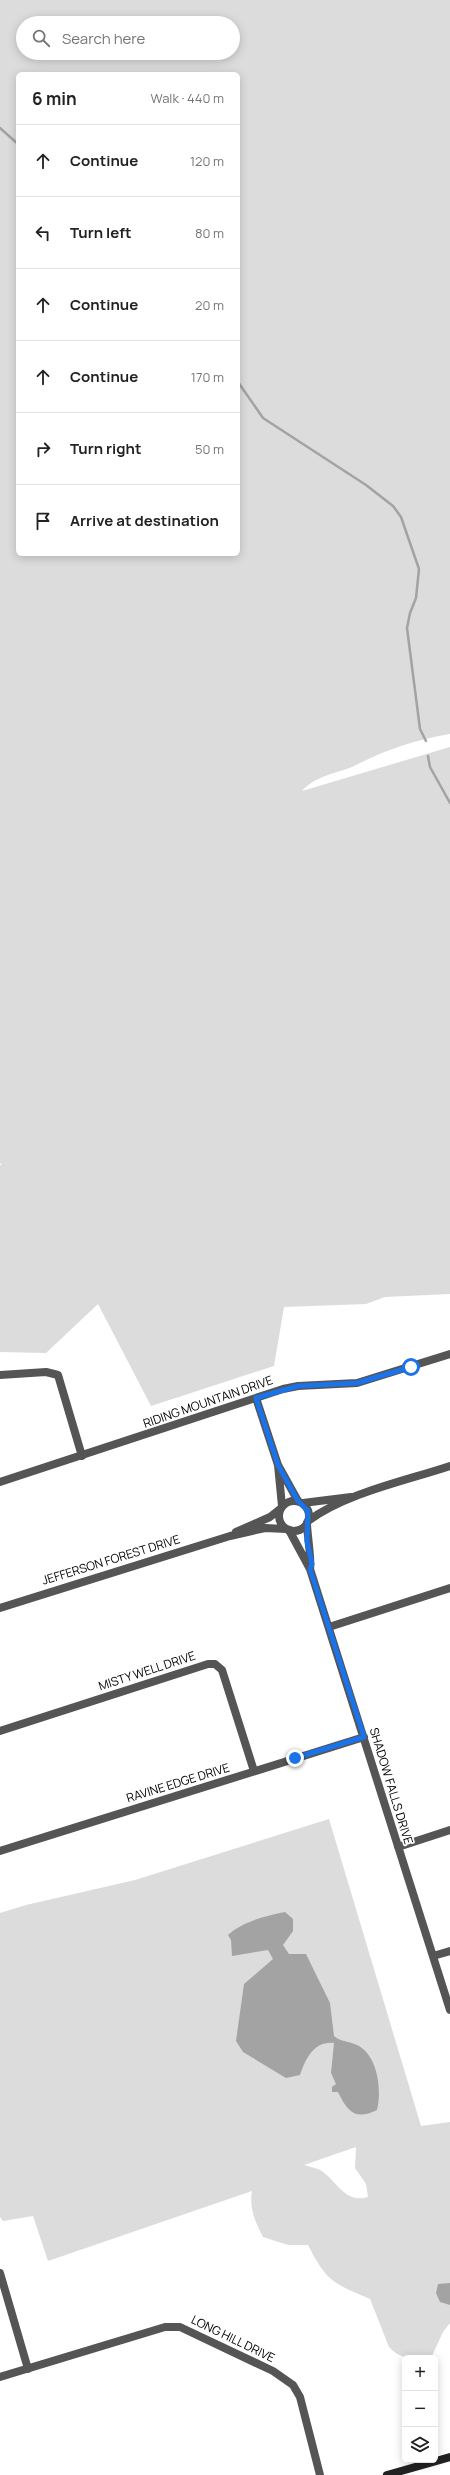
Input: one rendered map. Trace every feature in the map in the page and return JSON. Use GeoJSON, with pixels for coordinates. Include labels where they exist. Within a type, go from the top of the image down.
{"type":"FeatureCollection","features":[{"type":"Feature","properties":{"kind":"main road"},"geometry":{"type":"LineString","coordinates":[[387,2475],[450,2458]]}},
{"type":"Feature","properties":{"kind":"street","name":"RIDING MOUNTAIN DRIVE"},"geometry":{"type":"LineString","coordinates":[[0,1482],[256,1398],[298,1386],[357,1383],[450,1354]]}},
{"type":"Feature","properties":{"kind":"street"},"geometry":{"type":"LineString","coordinates":[[0,1375],[46,1372],[58,1375],[82,1456]]}},
{"type":"Feature","properties":{"kind":"street"},"geometry":{"type":"LineString","coordinates":[[256,1398],[278,1465],[300,1502],[308,1511],[308,1522]]}},
{"type":"Feature","properties":{"kind":"street"},"geometry":{"type":"LineString","coordinates":[[278,1465],[281,1508],[280,1522],[288,1529],[300,1530],[323,1510],[356,1496],[450,1466]]}},
{"type":"Feature","properties":{"kind":"street"},"geometry":{"type":"LineString","coordinates":[[281,1508],[289,1501],[300,1502],[356,1496]]}},
{"type":"Feature","properties":{"kind":"street","name":"JEFFERSON FOREST DRIVE"},"geometry":{"type":"LineString","coordinates":[[230,1536],[270,1517],[281,1508]]}},
{"type":"Feature","properties":{"kind":"street","name":"SHADOW FALLS DRIVE"},"geometry":{"type":"LineString","coordinates":[[308,1522],[307,1541],[312,1564],[310,1569]]}},
{"type":"Feature","properties":{"kind":"street","name":"JEFFERSON FOREST DRIVE"},"geometry":{"type":"LineString","coordinates":[[0,1608],[230,1536],[265,1528],[288,1529]]}},
{"type":"Feature","properties":{"kind":"street","name":"SHADOW FALLS DRIVE"},"geometry":{"type":"LineString","coordinates":[[288,1529],[310,1569],[450,2010]]}},
{"type":"Feature","properties":{"kind":"street"},"geometry":{"type":"LineString","coordinates":[[329,1627],[450,1588]]}},
{"type":"Feature","properties":{"kind":"street","name":"MISTY WELL DRIVE"},"geometry":{"type":"LineString","coordinates":[[0,1731],[208,1664],[215,1664],[222,1670],[226,1680],[254,1771]]}},
{"type":"Feature","properties":{"kind":"street","name":"RAVINE EDGE DRIVE"},"geometry":{"type":"LineString","coordinates":[[0,1852],[364,1737]]}},
{"type":"Feature","properties":{"kind":"street"},"geometry":{"type":"LineString","coordinates":[[398,1846],[450,1830]]}},
{"type":"Feature","properties":{"kind":"street"},"geometry":{"type":"LineString","coordinates":[[433,1956],[450,1951]]}},
{"type":"Feature","properties":{"kind":"street"},"geometry":{"type":"LineString","coordinates":[[0,2273],[28,2368]]}},
{"type":"Feature","properties":{"kind":"street","name":"LONG HILL DRIVE"},"geometry":{"type":"LineString","coordinates":[[0,2377],[165,2327],[180,2327],[273,2371],[293,2385],[300,2397],[320,2475]]}},
{"type":"Feature","properties":{"kind":"shaded area"},"geometry":{"type":"Polygon","coordinates":[[[0,0],[450,0],[450,734],[425,739],[389,750],[354,766],[320,778],[302,791],[450,747],[450,1294],[385,1297],[366,1304],[284,1307],[274,1366],[151,1406],[98,1304],[46,1353],[0,1352],[0,1166],[2,1163],[0,1164],[0,0]]]}},
{"type":"Feature","properties":{"kind":"shaded area"},"geometry":{"type":"Polygon","coordinates":[[[329,1819],[421,2126],[450,2122],[450,2323],[443,2332],[432,2355],[402,2355],[402,2356],[389,2347],[370,2299],[339,2285],[332,2280],[320,2267],[308,2245],[288,2245],[263,2237],[253,2215],[251,2203],[252,2191],[48,2261],[33,2216],[3,2221],[0,2217],[0,1913],[26,1905],[135,1880],[329,1819]],[[356,2147],[304,2165],[322,2171],[342,2191],[354,2197],[368,2197],[366,2184],[355,2168],[356,2147]]]}},
{"type":"Feature","properties":{"kind":"shaded area"},"geometry":{"type":"Polygon","coordinates":[[[285,1912],[293,1919],[293,1931],[283,1945],[289,1954],[306,1954],[330,2003],[334,2036],[357,2045],[364,2050],[374,2065],[377,2074],[379,2093],[377,2110],[369,2113],[357,2114],[348,2109],[338,2092],[332,2092],[332,2087],[336,2084],[331,2073],[334,2043],[327,2043],[316,2048],[308,2057],[300,2075],[286,2078],[243,2052],[236,2041],[244,1984],[273,1959],[268,1950],[232,1956],[231,1940],[228,1935],[234,1930],[248,1923],[263,1917],[285,1912]]]}},
{"type":"Feature","properties":{"kind":"shaded area"},"geometry":{"type":"Polygon","coordinates":[[[450,2283],[450,2305],[440,2302],[436,2293],[438,2284],[450,2283]]]}},
{"type":"Feature","properties":{"kind":"waterway"},"geometry":{"type":"LineString","coordinates":[[0,128],[16,142]]}},
{"type":"Feature","properties":{"kind":"waterway"},"geometry":{"type":"LineString","coordinates":[[240,385],[263,418],[366,485],[393,506],[401,517],[419,569],[416,598],[410,613],[407,628],[420,729],[426,741]]}},
{"type":"Feature","properties":{"kind":"waterway"},"geometry":{"type":"LineString","coordinates":[[428,756],[430,767],[450,803]]}},
{"type":"Feature","properties":{"kind":"route"},"geometry":{"type":"LineString","coordinates":[[295,1758],[364,1737],[310,1569],[312,1564],[307,1541],[308,1511],[302,1503],[298,1501],[290,1489],[283,1471],[278,1465],[256,1398],[283,1389],[298,1386],[344,1385],[357,1383],[411,1367]]}}]}
